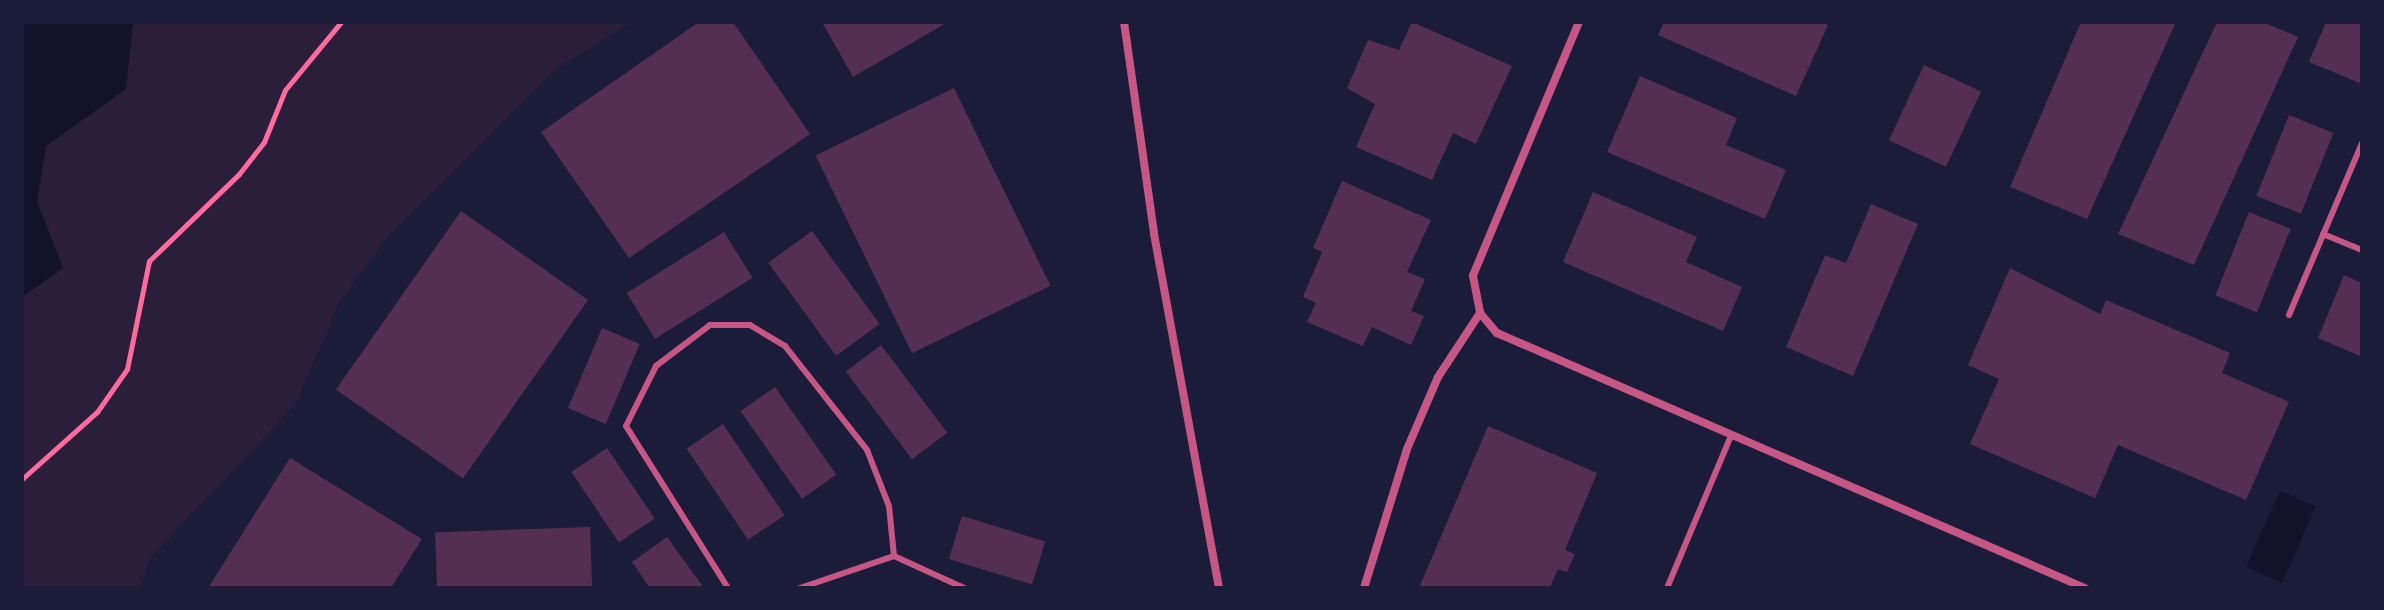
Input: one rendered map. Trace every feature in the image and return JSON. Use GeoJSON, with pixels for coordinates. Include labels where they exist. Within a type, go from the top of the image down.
{"type":"FeatureCollection","features":[{"type":"Feature","properties":{"kind":"street"},"geometry":{"type":"LineString","coordinates":[[1124,22],[1159,265],[1219,588]]}},
{"type":"Feature","properties":{"kind":"street"},"geometry":{"type":"LineString","coordinates":[[1579,22],[1486,236],[1473,276],[1480,313],[1528,350],[2085,588]]}},
{"type":"Feature","properties":{"kind":"street"},"geometry":{"type":"LineString","coordinates":[[1364,588],[1407,449],[1438,377],[1480,313]]}},
{"type":"Feature","properties":{"kind":"lane"},"geometry":{"type":"LineString","coordinates":[[2289,315],[2362,143]]}},
{"type":"Feature","properties":{"kind":"lane"},"geometry":{"type":"LineString","coordinates":[[2323,234],[2362,250]]}},
{"type":"Feature","properties":{"kind":"lane"},"geometry":{"type":"LineString","coordinates":[[728,588],[626,426],[656,366],[710,325],[750,325],[785,346],[867,450],[889,506],[894,556]]}},
{"type":"Feature","properties":{"kind":"lane"},"geometry":{"type":"LineString","coordinates":[[1667,588],[1731,436]]}},
{"type":"Feature","properties":{"kind":"lane"},"geometry":{"type":"LineString","coordinates":[[800,588],[894,556],[964,588]]}},
{"type":"Feature","properties":{"kind":"path"},"geometry":{"type":"LineString","coordinates":[[22,479],[97,412],[120,380],[149,261],[239,174],[264,142],[285,90],[341,22]]}},
{"type":"Feature","properties":{"kind":"shaded area"},"geometry":{"type":"Polygon","coordinates":[[[22,22],[133,22],[126,89],[46,146],[37,202],[63,268],[22,297],[22,22]]]}},
{"type":"Feature","properties":{"kind":"shaded area"},"geometry":{"type":"Polygon","coordinates":[[[133,22],[632,22],[558,68],[384,241],[339,303],[295,405],[149,559],[141,588],[22,588],[22,297],[63,268],[37,202],[46,146],[126,89],[133,22]]]}},
{"type":"Feature","properties":{"kind":"shaded area"},"geometry":{"type":"Polygon","coordinates":[[[2280,491],[2316,507],[2282,583],[2246,567],[2280,491]]]}},
{"type":"Feature","properties":{"kind":"building"},"geometry":{"type":"Polygon","coordinates":[[[699,22],[733,22],[810,134],[629,258],[541,132],[699,22]]]}},
{"type":"Feature","properties":{"kind":"building"},"geometry":{"type":"Polygon","coordinates":[[[822,22],[948,22],[853,77],[822,22]]]}},
{"type":"Feature","properties":{"kind":"building"},"geometry":{"type":"Polygon","coordinates":[[[1412,22],[1512,66],[1476,144],[1453,133],[1432,180],[1356,147],[1375,104],[1347,88],[1368,40],[1399,50],[1412,22]]]}},
{"type":"Feature","properties":{"kind":"building"},"geometry":{"type":"Polygon","coordinates":[[[1664,22],[1821,22],[1828,25],[1796,96],[1658,35],[1664,22]]]}},
{"type":"Feature","properties":{"kind":"building"},"geometry":{"type":"Polygon","coordinates":[[[2081,22],[2176,22],[2087,219],[2010,187],[2081,22]]]}},
{"type":"Feature","properties":{"kind":"building"},"geometry":{"type":"Polygon","coordinates":[[[2217,22],[2263,22],[2298,37],[2194,265],[2118,234],[2217,22]]]}},
{"type":"Feature","properties":{"kind":"building"},"geometry":{"type":"Polygon","coordinates":[[[2326,22],[2362,22],[2362,84],[2309,62],[2326,22]]]}},
{"type":"Feature","properties":{"kind":"building"},"geometry":{"type":"Polygon","coordinates":[[[1924,65],[1981,92],[1946,167],[1889,140],[1924,65]]]}},
{"type":"Feature","properties":{"kind":"building"},"geometry":{"type":"Polygon","coordinates":[[[1640,76],[1737,118],[1726,145],[1786,170],[1765,219],[1607,152],[1640,76]]]}},
{"type":"Feature","properties":{"kind":"building"},"geometry":{"type":"Polygon","coordinates":[[[954,88],[1050,286],[912,353],[816,156],[954,88]]]}},
{"type":"Feature","properties":{"kind":"building"},"geometry":{"type":"Polygon","coordinates":[[[2289,115],[2334,133],[2301,214],[2256,196],[2289,115]]]}},
{"type":"Feature","properties":{"kind":"building"},"geometry":{"type":"Polygon","coordinates":[[[1342,181],[1431,220],[1407,272],[1425,279],[1411,311],[1424,316],[1411,345],[1372,327],[1363,346],[1307,322],[1316,303],[1303,297],[1322,252],[1313,248],[1342,181]]]}},
{"type":"Feature","properties":{"kind":"building"},"geometry":{"type":"Polygon","coordinates":[[[1593,192],[1697,237],[1686,262],[1742,287],[1723,331],[1563,262],[1593,192]]]}},
{"type":"Feature","properties":{"kind":"building"},"geometry":{"type":"Polygon","coordinates":[[[1871,204],[1918,224],[1853,376],[1786,347],[1825,255],[1846,263],[1871,204]]]}},
{"type":"Feature","properties":{"kind":"building"},"geometry":{"type":"Polygon","coordinates":[[[461,211],[588,300],[463,478],[336,390],[461,211]]]}},
{"type":"Feature","properties":{"kind":"building"},"geometry":{"type":"Polygon","coordinates":[[[2249,212],[2291,229],[2257,312],[2215,295],[2249,212]]]}},
{"type":"Feature","properties":{"kind":"building"},"geometry":{"type":"Polygon","coordinates":[[[812,231],[880,324],[836,356],[768,263],[812,231]]]}},
{"type":"Feature","properties":{"kind":"building"},"geometry":{"type":"Polygon","coordinates":[[[724,232],[753,278],[655,339],[626,293],[724,232]]]}},
{"type":"Feature","properties":{"kind":"building"},"geometry":{"type":"Polygon","coordinates":[[[2010,268],[2100,314],[2106,300],[2230,353],[2222,373],[2289,402],[2246,500],[2118,445],[2095,498],[1970,444],[1999,379],[1968,365],[2010,268]]]}},
{"type":"Feature","properties":{"kind":"building"},"geometry":{"type":"Polygon","coordinates":[[[2344,275],[2362,283],[2360,356],[2318,338],[2344,275]]]}},
{"type":"Feature","properties":{"kind":"building"},"geometry":{"type":"Polygon","coordinates":[[[602,328],[640,344],[606,424],[568,408],[602,328]]]}},
{"type":"Feature","properties":{"kind":"building"},"geometry":{"type":"Polygon","coordinates":[[[881,345],[947,433],[912,459],[846,371],[881,345]]]}},
{"type":"Feature","properties":{"kind":"building"},"geometry":{"type":"Polygon","coordinates":[[[775,387],[836,475],[802,499],[741,411],[775,387]]]}},
{"type":"Feature","properties":{"kind":"building"},"geometry":{"type":"Polygon","coordinates":[[[723,424],[785,515],[748,540],[687,449],[723,424]]]}},
{"type":"Feature","properties":{"kind":"building"},"geometry":{"type":"Polygon","coordinates":[[[1488,426],[1597,473],[1565,550],[1575,554],[1567,572],[1558,569],[1550,588],[1419,588],[1488,426]]]}},
{"type":"Feature","properties":{"kind":"building"},"geometry":{"type":"Polygon","coordinates":[[[607,448],[655,518],[619,543],[571,472],[607,448]]]}},
{"type":"Feature","properties":{"kind":"building"},"geometry":{"type":"Polygon","coordinates":[[[290,458],[422,539],[391,588],[208,588],[290,458]]]}},
{"type":"Feature","properties":{"kind":"building"},"geometry":{"type":"Polygon","coordinates":[[[962,516],[1045,541],[1032,584],[949,559],[962,516]]]}},
{"type":"Feature","properties":{"kind":"building"},"geometry":{"type":"Polygon","coordinates":[[[590,527],[592,588],[437,588],[435,532],[590,527]]]}},
{"type":"Feature","properties":{"kind":"building"},"geometry":{"type":"Polygon","coordinates":[[[667,537],[704,588],[650,588],[632,562],[667,537]]]}}]}
